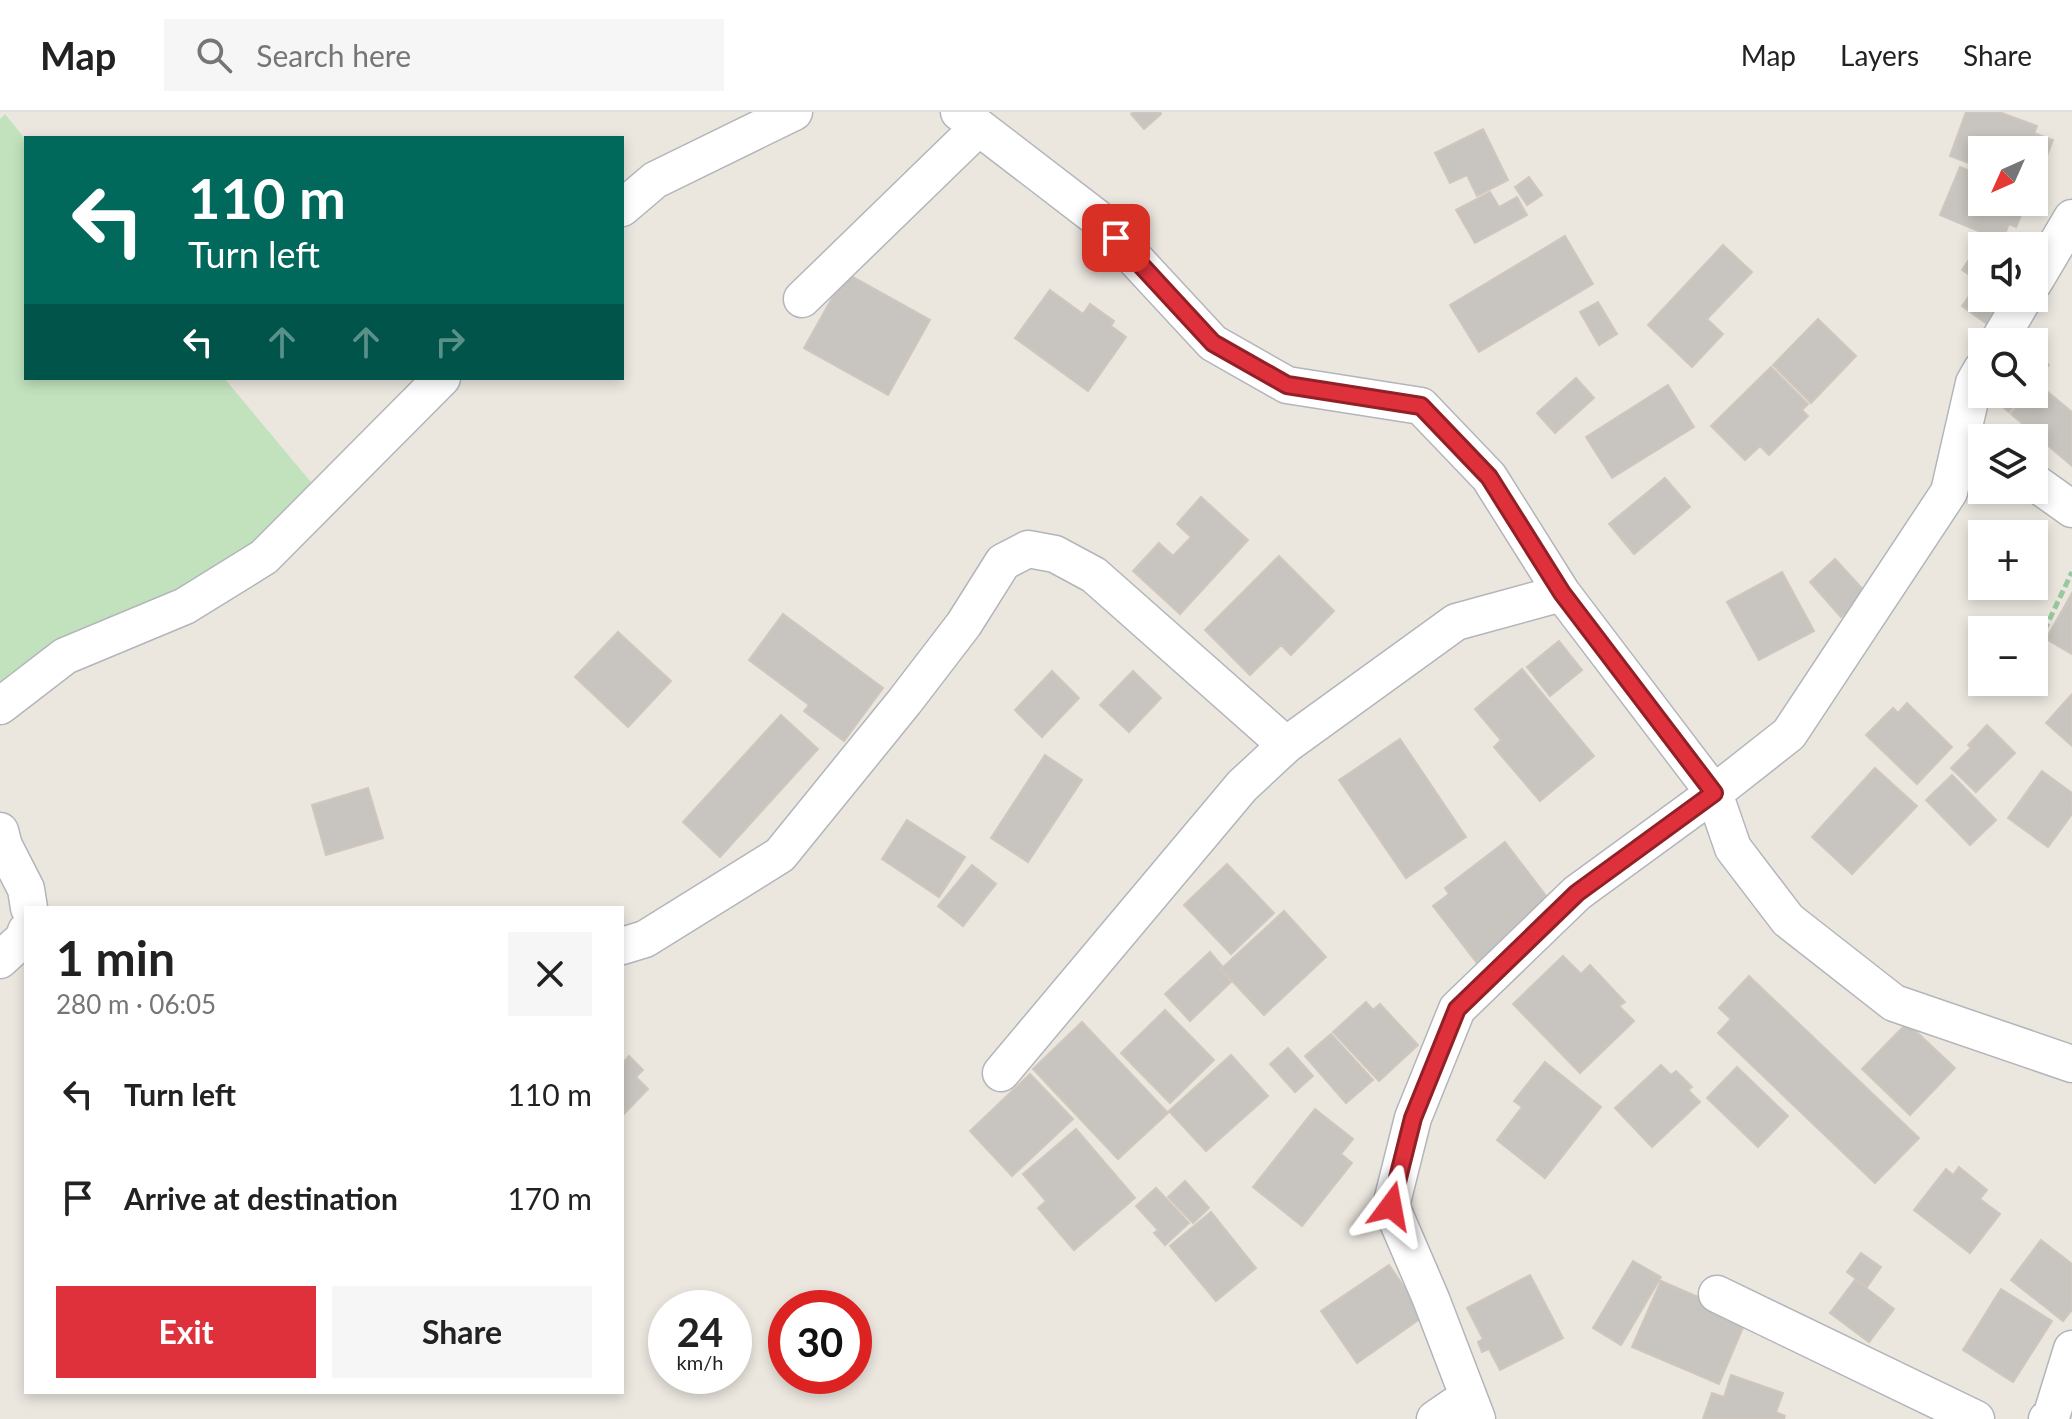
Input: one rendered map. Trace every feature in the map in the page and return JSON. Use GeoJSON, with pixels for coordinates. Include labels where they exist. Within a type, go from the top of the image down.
{"type":"FeatureCollection","features":[{"type":"Feature","properties":{"kind":"street"},"geometry":{"type":"LineString","coordinates":[[624,206],[655,180],[794,112]]}},
{"type":"Feature","properties":{"kind":"street"},"geometry":{"type":"LineString","coordinates":[[802,299],[969,120],[1097,218],[1213,343],[1287,385],[1421,406],[1489,477],[1562,593],[1714,793],[1733,848],[1788,920],[1894,1003],[2072,1064]]}},
{"type":"Feature","properties":{"kind":"street"},"geometry":{"type":"LineString","coordinates":[[2048,258],[2072,218]]}},
{"type":"Feature","properties":{"kind":"street"},"geometry":{"type":"LineString","coordinates":[[0,706],[65,656],[185,606],[264,557],[440,380]]}},
{"type":"Feature","properties":{"kind":"street"},"geometry":{"type":"LineString","coordinates":[[1435,1419],[1472,1408],[1431,1299],[1391,1206],[1413,1118],[1457,1009],[1577,893],[1789,734],[1949,492],[1968,449]]}},
{"type":"Feature","properties":{"kind":"street"},"geometry":{"type":"LineString","coordinates":[[2048,492],[2072,509]]}},
{"type":"Feature","properties":{"kind":"street"},"geometry":{"type":"LineString","coordinates":[[624,945],[645,939],[780,855],[914,690],[964,624],[1003,562],[1028,549],[1055,554],[1094,575],[1286,745]]}},
{"type":"Feature","properties":{"kind":"street"},"geometry":{"type":"LineString","coordinates":[[1001,1073],[1242,786],[1286,745],[1456,622],[1562,593]]}},
{"type":"Feature","properties":{"kind":"street"},"geometry":{"type":"LineString","coordinates":[[0,831],[4,846],[26,889],[29,906]]}},
{"type":"Feature","properties":{"kind":"street"},"geometry":{"type":"LineString","coordinates":[[0,960],[24,938]]}},
{"type":"Feature","properties":{"kind":"street"},"geometry":{"type":"LineString","coordinates":[[1717,1294],[1976,1419]]}},
{"type":"Feature","properties":{"kind":"street"},"geometry":{"type":"LineString","coordinates":[[2047,1419],[2051,1417],[2072,1349]]}},
{"type":"Feature","properties":{"kind":"path"},"geometry":{"type":"LineString","coordinates":[[2048,623],[2072,572]]}},
{"type":"Feature","properties":{"kind":"green space"},"geometry":{"type":"Polygon","coordinates":[[[5,114],[24,138],[24,380],[226,380],[331,506],[0,697],[0,119],[5,114]]]}},
{"type":"Feature","properties":{"kind":"building"},"geometry":{"type":"Polygon","coordinates":[[[1966,112],[1999,112],[2037,126],[2034,133],[2042,136],[1968,136],[1968,163],[1950,156],[1966,112]]]}},
{"type":"Feature","properties":{"kind":"building"},"geometry":{"type":"Polygon","coordinates":[[[1131,114],[1161,114],[1144,129],[1131,114]]]}},
{"type":"Feature","properties":{"kind":"building"},"geometry":{"type":"Polygon","coordinates":[[[1483,129],[1508,180],[1477,196],[1467,175],[1450,183],[1435,153],[1483,129]]]}},
{"type":"Feature","properties":{"kind":"building"},"geometry":{"type":"Polygon","coordinates":[[[1960,167],[1968,170],[1968,216],[2021,216],[2016,227],[2009,224],[2006,232],[1981,232],[1940,215],[1960,167]]]}},
{"type":"Feature","properties":{"kind":"building"},"geometry":{"type":"Polygon","coordinates":[[[1529,177],[1542,195],[1527,205],[1515,187],[1529,177]]]}},
{"type":"Feature","properties":{"kind":"building"},"geometry":{"type":"Polygon","coordinates":[[[1490,192],[1499,207],[1517,197],[1527,215],[1475,243],[1456,210],[1490,192]]]}},
{"type":"Feature","properties":{"kind":"building"},"geometry":{"type":"Polygon","coordinates":[[[1565,236],[1593,284],[1479,352],[1450,305],[1565,236]]]}},
{"type":"Feature","properties":{"kind":"building"},"geometry":{"type":"Polygon","coordinates":[[[1723,245],[1752,272],[1707,319],[1723,334],[1692,367],[1648,325],[1723,245]]]}},
{"type":"Feature","properties":{"kind":"building"},"geometry":{"type":"Polygon","coordinates":[[[846,273],[930,320],[888,395],[804,348],[846,273]]]}},
{"type":"Feature","properties":{"kind":"building"},"geometry":{"type":"Polygon","coordinates":[[[1050,290],[1083,314],[1090,304],[1114,321],[1111,326],[1126,337],[1088,391],[1015,338],[1050,290]]]}},
{"type":"Feature","properties":{"kind":"building"},"geometry":{"type":"Polygon","coordinates":[[[1598,302],[1617,334],[1599,345],[1580,312],[1598,302]]]}},
{"type":"Feature","properties":{"kind":"building"},"geometry":{"type":"Polygon","coordinates":[[[1970,312],[1996,312],[1987,324],[1970,312]]]}},
{"type":"Feature","properties":{"kind":"building"},"geometry":{"type":"Polygon","coordinates":[[[1818,319],[1856,356],[1811,403],[1773,365],[1818,319]]]}},
{"type":"Feature","properties":{"kind":"building"},"geometry":{"type":"Polygon","coordinates":[[[1771,367],[1808,404],[1802,410],[1808,416],[1769,455],[1760,446],[1745,460],[1711,426],[1771,367]]]}},
{"type":"Feature","properties":{"kind":"building"},"geometry":{"type":"Polygon","coordinates":[[[1576,378],[1594,398],[1555,433],[1537,413],[1576,378]]]}},
{"type":"Feature","properties":{"kind":"building"},"geometry":{"type":"Polygon","coordinates":[[[1668,385],[1694,427],[1612,478],[1586,437],[1668,385]]]}},
{"type":"Feature","properties":{"kind":"building"},"geometry":{"type":"Polygon","coordinates":[[[2048,392],[2072,412],[2072,466],[2048,446],[2048,424],[2023,424],[2011,414],[2016,408],[2048,408],[2048,392]]]}},
{"type":"Feature","properties":{"kind":"building"},"geometry":{"type":"Polygon","coordinates":[[[1665,478],[1690,507],[1634,554],[1609,524],[1665,478]]]}},
{"type":"Feature","properties":{"kind":"building"},"geometry":{"type":"Polygon","coordinates":[[[1201,497],[1248,540],[1180,614],[1133,571],[1159,543],[1173,556],[1191,537],[1177,524],[1201,497]]]}},
{"type":"Feature","properties":{"kind":"building"},"geometry":{"type":"Polygon","coordinates":[[[1279,556],[1334,611],[1291,655],[1281,645],[1250,675],[1205,630],[1279,556]]]}},
{"type":"Feature","properties":{"kind":"building"},"geometry":{"type":"Polygon","coordinates":[[[1835,559],[1867,594],[1841,617],[1810,582],[1835,559]]]}},
{"type":"Feature","properties":{"kind":"building"},"geometry":{"type":"Polygon","coordinates":[[[1782,572],[1814,631],[1759,660],[1727,602],[1782,572]]]}},
{"type":"Feature","properties":{"kind":"building"},"geometry":{"type":"Polygon","coordinates":[[[2072,593],[2072,654],[2048,640],[2072,593]]]}},
{"type":"Feature","properties":{"kind":"building"},"geometry":{"type":"Polygon","coordinates":[[[783,614],[883,688],[844,741],[804,711],[809,705],[749,660],[783,614]]]}},
{"type":"Feature","properties":{"kind":"building"},"geometry":{"type":"Polygon","coordinates":[[[618,632],[671,681],[628,727],[575,677],[618,632]]]}},
{"type":"Feature","properties":{"kind":"building"},"geometry":{"type":"Polygon","coordinates":[[[1559,641],[1582,670],[1550,696],[1527,667],[1559,641]]]}},
{"type":"Feature","properties":{"kind":"building"},"geometry":{"type":"Polygon","coordinates":[[[1522,669],[1594,756],[1540,801],[1494,747],[1501,740],[1475,709],[1522,669]]]}},
{"type":"Feature","properties":{"kind":"building"},"geometry":{"type":"Polygon","coordinates":[[[1052,671],[1079,698],[1042,737],[1015,710],[1052,671]]]}},
{"type":"Feature","properties":{"kind":"building"},"geometry":{"type":"Polygon","coordinates":[[[1133,671],[1161,698],[1129,732],[1100,705],[1133,671]]]}},
{"type":"Feature","properties":{"kind":"building"},"geometry":{"type":"Polygon","coordinates":[[[2072,694],[2072,746],[2046,723],[2072,694]]]}},
{"type":"Feature","properties":{"kind":"building"},"geometry":{"type":"Polygon","coordinates":[[[1907,703],[1952,747],[1917,784],[1866,735],[1893,708],[1898,713],[1907,703]]]}},
{"type":"Feature","properties":{"kind":"building"},"geometry":{"type":"Polygon","coordinates":[[[781,715],[818,749],[720,857],[683,822],[781,715]]]}},
{"type":"Feature","properties":{"kind":"building"},"geometry":{"type":"Polygon","coordinates":[[[1987,725],[2015,753],[1976,792],[1951,768],[1971,748],[1968,745],[1987,725]]]}},
{"type":"Feature","properties":{"kind":"building"},"geometry":{"type":"Polygon","coordinates":[[[1400,739],[1466,837],[1406,878],[1339,780],[1400,739]]]}},
{"type":"Feature","properties":{"kind":"building"},"geometry":{"type":"Polygon","coordinates":[[[1045,755],[1082,780],[1028,862],[991,838],[1045,755]]]}},
{"type":"Feature","properties":{"kind":"building"},"geometry":{"type":"Polygon","coordinates":[[[1875,768],[1917,806],[1852,874],[1812,837],[1875,768]]]}},
{"type":"Feature","properties":{"kind":"building"},"geometry":{"type":"Polygon","coordinates":[[[2042,771],[2072,793],[2072,814],[2048,847],[2008,818],[2042,771]]]}},
{"type":"Feature","properties":{"kind":"building"},"geometry":{"type":"Polygon","coordinates":[[[1952,775],[1996,820],[1970,845],[1926,800],[1952,775]]]}},
{"type":"Feature","properties":{"kind":"building"},"geometry":{"type":"Polygon","coordinates":[[[368,788],[383,838],[326,855],[312,805],[368,788]]]}},
{"type":"Feature","properties":{"kind":"building"},"geometry":{"type":"Polygon","coordinates":[[[907,820],[965,857],[939,897],[882,859],[907,820]]]}},
{"type":"Feature","properties":{"kind":"building"},"geometry":{"type":"Polygon","coordinates":[[[1505,842],[1553,905],[1477,963],[1433,906],[1449,894],[1445,888],[1505,842]]]}},
{"type":"Feature","properties":{"kind":"building"},"geometry":{"type":"Polygon","coordinates":[[[1227,864],[1274,913],[1231,954],[1184,905],[1227,864]]]}},
{"type":"Feature","properties":{"kind":"building"},"geometry":{"type":"Polygon","coordinates":[[[972,865],[996,884],[963,926],[938,906],[972,865]]]}},
{"type":"Feature","properties":{"kind":"building"},"geometry":{"type":"Polygon","coordinates":[[[1284,911],[1326,957],[1264,1015],[1221,969],[1284,911]]]}},
{"type":"Feature","properties":{"kind":"building"},"geometry":{"type":"Polygon","coordinates":[[[1210,952],[1231,982],[1190,1021],[1165,994],[1210,952]]]}},
{"type":"Feature","properties":{"kind":"building"},"geometry":{"type":"Polygon","coordinates":[[[1563,956],[1581,974],[1590,965],[1625,1002],[1619,1006],[1634,1021],[1580,1073],[1513,1004],[1563,956]]]}},
{"type":"Feature","properties":{"kind":"building"},"geometry":{"type":"Polygon","coordinates":[[[1749,976],[1919,1138],[1875,1183],[1718,1033],[1731,1019],[1719,1008],[1749,976]]]}},
{"type":"Feature","properties":{"kind":"building"},"geometry":{"type":"Polygon","coordinates":[[[1366,1002],[1373,1010],[1380,1004],[1418,1045],[1379,1081],[1333,1032],[1366,1002]]]}},
{"type":"Feature","properties":{"kind":"building"},"geometry":{"type":"Polygon","coordinates":[[[1165,1010],[1214,1060],[1170,1103],[1121,1053],[1165,1010]]]}},
{"type":"Feature","properties":{"kind":"building"},"geometry":{"type":"Polygon","coordinates":[[[1082,1022],[1168,1113],[1118,1159],[1033,1069],[1082,1022]]]}},
{"type":"Feature","properties":{"kind":"building"},"geometry":{"type":"Polygon","coordinates":[[[1907,1023],[1955,1068],[1910,1115],[1862,1069],[1907,1023]]]}},
{"type":"Feature","properties":{"kind":"building"},"geometry":{"type":"Polygon","coordinates":[[[1331,1034],[1373,1080],[1346,1103],[1305,1056],[1331,1034]]]}},
{"type":"Feature","properties":{"kind":"building"},"geometry":{"type":"Polygon","coordinates":[[[1288,1048],[1313,1076],[1295,1092],[1270,1064],[1288,1048]]]}},
{"type":"Feature","properties":{"kind":"building"},"geometry":{"type":"Polygon","coordinates":[[[1231,1055],[1268,1096],[1206,1151],[1169,1111],[1231,1055]]]}},
{"type":"Feature","properties":{"kind":"building"},"geometry":{"type":"Polygon","coordinates":[[[629,1056],[643,1070],[636,1077],[648,1089],[624,1114],[624,1062],[629,1056]]]}},
{"type":"Feature","properties":{"kind":"building"},"geometry":{"type":"Polygon","coordinates":[[[1545,1062],[1601,1107],[1545,1178],[1497,1140],[1522,1107],[1514,1101],[1545,1062]]]}},
{"type":"Feature","properties":{"kind":"building"},"geometry":{"type":"Polygon","coordinates":[[[1661,1065],[1671,1075],[1676,1071],[1692,1087],[1688,1090],[1700,1102],[1652,1147],[1615,1108],[1661,1065]]]}},
{"type":"Feature","properties":{"kind":"building"},"geometry":{"type":"Polygon","coordinates":[[[1737,1067],[1788,1116],[1758,1147],[1707,1098],[1737,1067]]]}},
{"type":"Feature","properties":{"kind":"building"},"geometry":{"type":"Polygon","coordinates":[[[1030,1074],[1073,1119],[1012,1176],[970,1131],[1030,1074]]]}},
{"type":"Feature","properties":{"kind":"building"},"geometry":{"type":"Polygon","coordinates":[[[1315,1109],[1353,1139],[1341,1154],[1352,1163],[1302,1226],[1253,1187],[1315,1109]]]}},
{"type":"Feature","properties":{"kind":"building"},"geometry":{"type":"Polygon","coordinates":[[[1076,1129],[1135,1198],[1074,1250],[1038,1208],[1046,1201],[1023,1174],[1076,1129]]]}},
{"type":"Feature","properties":{"kind":"building"},"geometry":{"type":"Polygon","coordinates":[[[1959,1167],[1987,1190],[1980,1199],[2000,1214],[1970,1253],[1914,1210],[1946,1169],[1953,1175],[1959,1167]]]}},
{"type":"Feature","properties":{"kind":"building"},"geometry":{"type":"Polygon","coordinates":[[[1185,1181],[1209,1208],[1193,1223],[1168,1197],[1185,1181]]]}},
{"type":"Feature","properties":{"kind":"building"},"geometry":{"type":"Polygon","coordinates":[[[1156,1188],[1189,1223],[1165,1245],[1154,1233],[1158,1230],[1136,1206],[1156,1188]]]}},
{"type":"Feature","properties":{"kind":"building"},"geometry":{"type":"Polygon","coordinates":[[[1211,1212],[1256,1268],[1216,1301],[1170,1246],[1211,1212]]]}},
{"type":"Feature","properties":{"kind":"building"},"geometry":{"type":"Polygon","coordinates":[[[2041,1240],[2072,1264],[2072,1310],[2063,1321],[2011,1280],[2041,1240]]]}},
{"type":"Feature","properties":{"kind":"building"},"geometry":{"type":"Polygon","coordinates":[[[1861,1253],[1881,1267],[1867,1287],[1847,1272],[1861,1253]]]}},
{"type":"Feature","properties":{"kind":"building"},"geometry":{"type":"Polygon","coordinates":[[[1633,1261],[1661,1277],[1621,1345],[1593,1328],[1633,1261]]]}},
{"type":"Feature","properties":{"kind":"building"},"geometry":{"type":"Polygon","coordinates":[[[1389,1265],[1424,1316],[1357,1363],[1321,1311],[1389,1265]]]}},
{"type":"Feature","properties":{"kind":"building"},"geometry":{"type":"Polygon","coordinates":[[[1530,1275],[1563,1338],[1500,1370],[1489,1349],[1482,1352],[1478,1342],[1483,1339],[1467,1308],[1530,1275]]]}},
{"type":"Feature","properties":{"kind":"building"},"geometry":{"type":"Polygon","coordinates":[[[1855,1280],[1894,1309],[1869,1342],[1830,1313],[1855,1280]]]}},
{"type":"Feature","properties":{"kind":"building"},"geometry":{"type":"Polygon","coordinates":[[[1661,1281],[1747,1318],[1719,1384],[1632,1347],[1661,1281]]]}},
{"type":"Feature","properties":{"kind":"building"},"geometry":{"type":"Polygon","coordinates":[[[2001,1289],[2052,1321],[2013,1382],[1963,1350],[2001,1289]]]}},
{"type":"Feature","properties":{"kind":"building"},"geometry":{"type":"Polygon","coordinates":[[[1731,1375],[1783,1393],[1776,1412],[1785,1416],[1784,1419],[1703,1419],[1712,1393],[1724,1397],[1731,1375]]]}},
{"type":"Feature","properties":{"kind":"route"},"geometry":{"type":"LineString","coordinates":[[1116,238],[1213,343],[1287,385],[1421,406],[1489,477],[1562,593],[1714,793],[1577,893],[1457,1009],[1413,1118],[1391,1206]]}}]}
